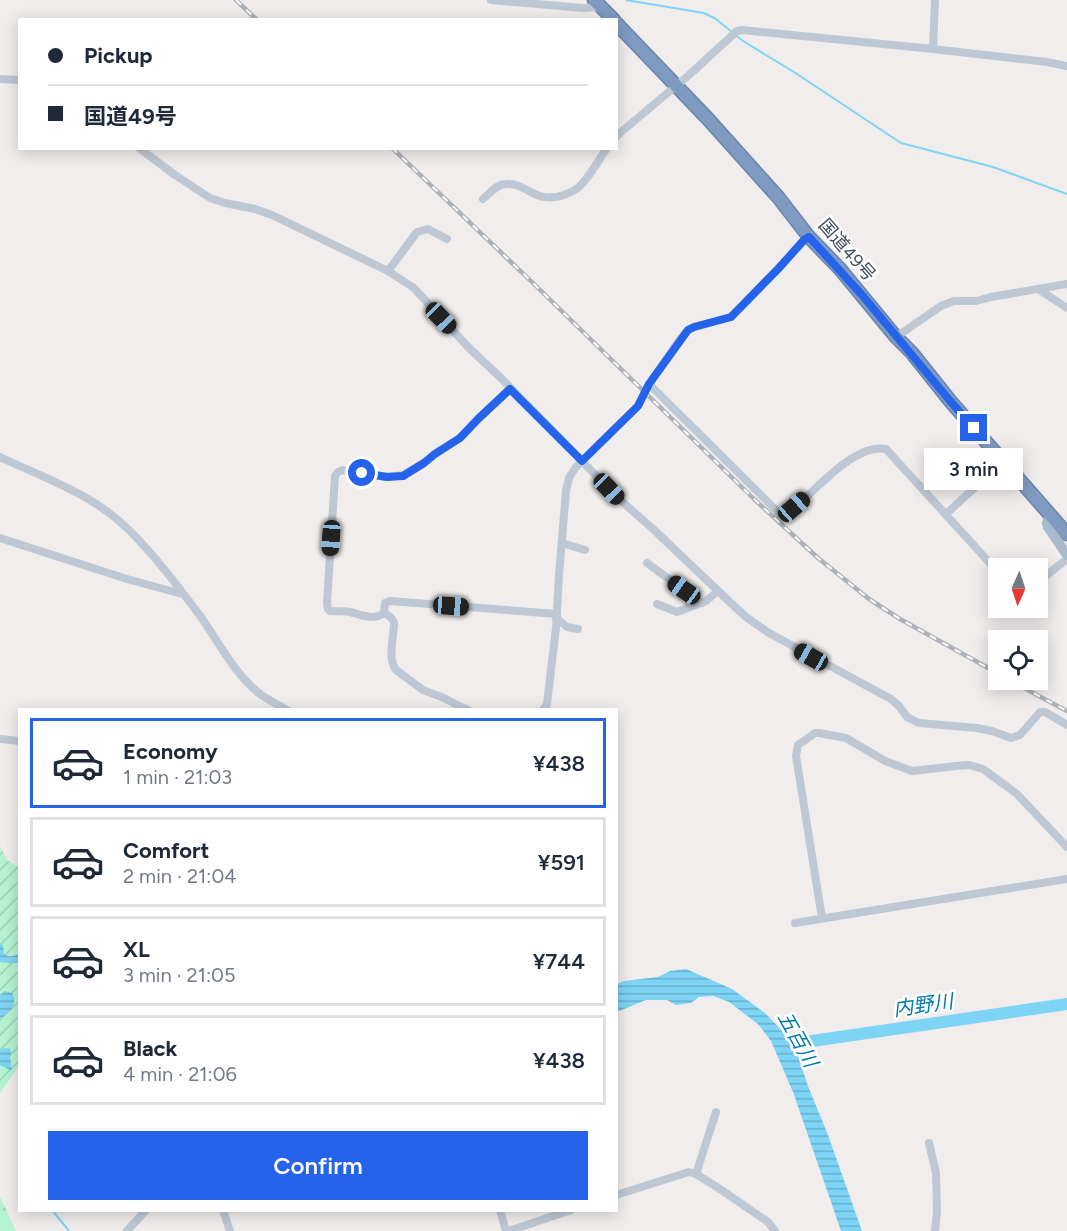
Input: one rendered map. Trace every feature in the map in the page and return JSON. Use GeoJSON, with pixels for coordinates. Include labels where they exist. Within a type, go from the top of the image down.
{"type":"FeatureCollection","features":[{"type":"Feature","properties":{"kind":"highway","name":"国道49号"},"geometry":{"type":"LineString","coordinates":[[598,4],[612,18]]}},
{"type":"Feature","properties":{"kind":"highway","name":"国道49号"},"geometry":{"type":"LineString","coordinates":[[618,24],[778,197],[809,237],[862,295],[951,402],[1067,534]]}},
{"type":"Feature","properties":{"kind":"main road"},"geometry":{"type":"LineString","coordinates":[[1050,515],[1048,527],[1067,557]]}},
{"type":"Feature","properties":{"kind":"street"},"geometry":{"type":"LineString","coordinates":[[491,0],[583,8],[598,4]]}},
{"type":"Feature","properties":{"kind":"street"},"geometry":{"type":"LineString","coordinates":[[933,49],[935,0]]}},
{"type":"Feature","properties":{"kind":"street"},"geometry":{"type":"LineString","coordinates":[[618,135],[737,31],[742,30],[933,49],[1067,66]]}},
{"type":"Feature","properties":{"kind":"street"},"geometry":{"type":"LineString","coordinates":[[0,79],[18,80]]}},
{"type":"Feature","properties":{"kind":"street"},"geometry":{"type":"LineString","coordinates":[[142,150],[210,198],[272,215],[388,271],[414,288],[465,344],[620,501],[652,528],[746,617],[769,633],[891,699],[907,717],[915,722],[977,728],[1011,738],[1020,735],[1042,712],[1067,725]]}},
{"type":"Feature","properties":{"kind":"street"},"geometry":{"type":"LineString","coordinates":[[483,198],[491,191],[506,184],[518,186],[547,198],[566,194],[580,187],[606,150]]}},
{"type":"Feature","properties":{"kind":"street"},"geometry":{"type":"LineString","coordinates":[[388,271],[417,232],[425,229],[447,239]]}},
{"type":"Feature","properties":{"kind":"street"},"geometry":{"type":"LineString","coordinates":[[544,708],[547,704],[568,482],[572,473],[638,406],[649,384],[688,330],[731,317],[809,237]]}},
{"type":"Feature","properties":{"kind":"street"},"geometry":{"type":"LineString","coordinates":[[896,337],[948,302],[976,301],[1067,284]]}},
{"type":"Feature","properties":{"kind":"street"},"geometry":{"type":"LineString","coordinates":[[1038,290],[1067,308]]}},
{"type":"Feature","properties":{"kind":"street"},"geometry":{"type":"LineString","coordinates":[[649,384],[780,514],[785,514],[840,467],[858,455],[868,450],[882,448],[889,450],[988,561]]}},
{"type":"Feature","properties":{"kind":"street"},"geometry":{"type":"LineString","coordinates":[[384,612],[375,617],[365,617],[346,611],[330,611],[327,607],[336,473],[343,470],[387,477],[403,476],[460,438],[510,389]]}},
{"type":"Feature","properties":{"kind":"street"},"geometry":{"type":"LineString","coordinates":[[0,457],[93,501],[114,516],[136,537],[183,594],[246,681],[258,693],[284,708]]}},
{"type":"Feature","properties":{"kind":"street"},"geometry":{"type":"LineString","coordinates":[[946,514],[1005,463]]}},
{"type":"Feature","properties":{"kind":"street"},"geometry":{"type":"LineString","coordinates":[[0,538],[127,579],[183,594]]}},
{"type":"Feature","properties":{"kind":"street"},"geometry":{"type":"LineString","coordinates":[[562,543],[585,550]]}},
{"type":"Feature","properties":{"kind":"street"},"geometry":{"type":"LineString","coordinates":[[1048,573],[1067,557]]}},
{"type":"Feature","properties":{"kind":"street"},"geometry":{"type":"LineString","coordinates":[[647,563],[702,603]]}},
{"type":"Feature","properties":{"kind":"street"},"geometry":{"type":"LineString","coordinates":[[657,604],[677,612],[706,601],[718,591]]}},
{"type":"Feature","properties":{"kind":"street"},"geometry":{"type":"LineString","coordinates":[[384,612],[385,603],[390,601],[556,616],[567,627],[578,629]]}},
{"type":"Feature","properties":{"kind":"street"},"geometry":{"type":"LineString","coordinates":[[384,612],[391,617],[394,623],[392,663],[396,670],[423,690],[464,708]]}},
{"type":"Feature","properties":{"kind":"street"},"geometry":{"type":"LineString","coordinates":[[822,918],[796,756],[798,745],[816,733],[846,738],[885,761],[912,771],[956,765],[969,765],[983,770],[1017,794],[1066,844]]}},
{"type":"Feature","properties":{"kind":"street"},"geometry":{"type":"LineString","coordinates":[[0,739],[18,741]]}},
{"type":"Feature","properties":{"kind":"street"},"geometry":{"type":"LineString","coordinates":[[795,923],[1067,879]]}},
{"type":"Feature","properties":{"kind":"street"},"geometry":{"type":"LineString","coordinates":[[696,1174],[716,1112]]}},
{"type":"Feature","properties":{"kind":"street"},"geometry":{"type":"LineString","coordinates":[[929,1143],[936,1173],[934,1231]]}},
{"type":"Feature","properties":{"kind":"street"},"geometry":{"type":"LineString","coordinates":[[618,1192],[689,1172],[696,1174],[768,1222],[775,1231]]}},
{"type":"Feature","properties":{"kind":"street"},"geometry":{"type":"LineString","coordinates":[[127,1231],[144,1212]]}},
{"type":"Feature","properties":{"kind":"street"},"geometry":{"type":"LineString","coordinates":[[224,1212],[230,1231]]}},
{"type":"Feature","properties":{"kind":"street"},"geometry":{"type":"LineString","coordinates":[[501,1212],[508,1231],[565,1212]]}},
{"type":"Feature","properties":{"kind":"green space"},"geometry":{"type":"Polygon","coordinates":[[[0,846],[7,860],[18,867],[18,1067],[0,1093],[0,846]]]}},
{"type":"Feature","properties":{"kind":"green space"},"geometry":{"type":"Polygon","coordinates":[[[0,1197],[16,1231],[0,1231],[0,1197]]]}},
{"type":"Feature","properties":{"kind":"water"},"geometry":{"type":"Polygon","coordinates":[[[0,943],[3,945],[4,954],[12,956],[18,954],[18,963],[0,962],[0,943]]]}},
{"type":"Feature","properties":{"kind":"water"},"geometry":{"type":"Polygon","coordinates":[[[686,969],[732,989],[765,1013],[793,1042],[813,1040],[814,1042],[796,1046],[796,1050],[862,1231],[841,1231],[793,1092],[771,1041],[758,1024],[729,1002],[713,996],[699,997],[691,1003],[676,1005],[667,1000],[646,1000],[618,1012],[618,984],[658,977],[670,971],[686,969]]]}},
{"type":"Feature","properties":{"kind":"water"},"geometry":{"type":"Polygon","coordinates":[[[5,991],[12,993],[14,1000],[10,1011],[0,1018],[0,995],[5,991]]]}},
{"type":"Feature","properties":{"kind":"water"},"geometry":{"type":"Polygon","coordinates":[[[9,1048],[12,1069],[10,1070],[0,1065],[0,1049],[9,1048]]]}},
{"type":"Feature","properties":{"kind":"waterway"},"geometry":{"type":"LineString","coordinates":[[626,0],[704,13],[716,19],[743,41],[901,143],[993,167],[1067,194]]}},
{"type":"Feature","properties":{"kind":"waterway","name":"内野川"},"geometry":{"type":"LineString","coordinates":[[798,1043],[1067,1004]]}},
{"type":"Feature","properties":{"kind":"waterway","name":"五百川"},"geometry":{"type":"LineString","coordinates":[[54,1212],[69,1231]]}},
{"type":"Feature","properties":{"kind":"railway"},"geometry":{"type":"LineString","coordinates":[[236,0],[255,18]]}},
{"type":"Feature","properties":{"kind":"railway"},"geometry":{"type":"LineString","coordinates":[[394,150],[754,499],[818,558],[869,599],[988,668]]}},
{"type":"Feature","properties":{"kind":"railway"},"geometry":{"type":"LineString","coordinates":[[1028,690],[1067,711]]}},
{"type":"Feature","properties":{"kind":"route"},"geometry":{"type":"LineString","coordinates":[[362,473],[387,477],[403,476],[460,438],[510,389],[582,461],[638,406],[649,384],[688,330],[731,317],[809,237],[840,269],[974,428]]}}]}
